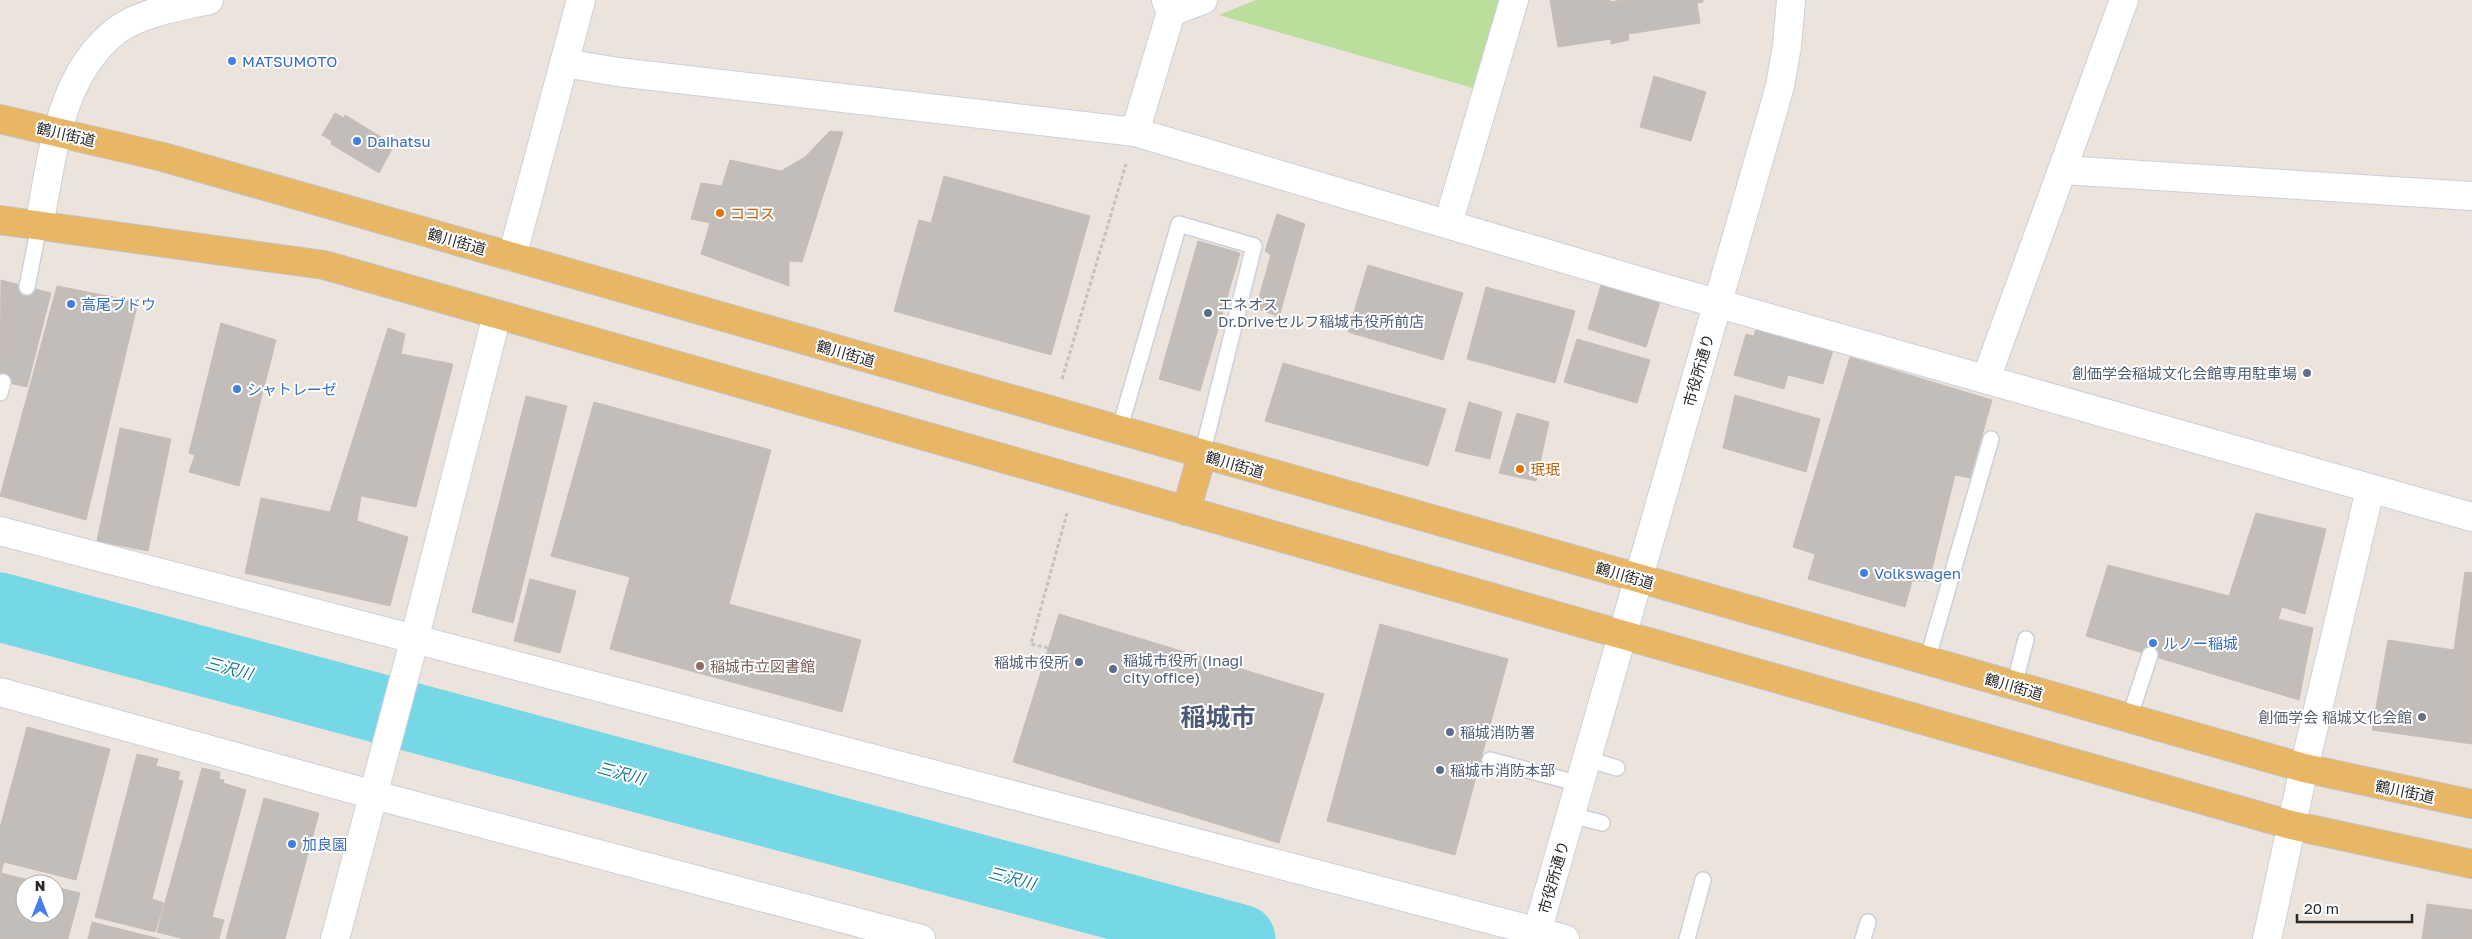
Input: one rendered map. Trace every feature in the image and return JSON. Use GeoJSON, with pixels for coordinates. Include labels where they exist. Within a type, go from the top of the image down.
{"type":"FeatureCollection","features":[{"type":"Feature","properties":{"kind":"main road","name":"鶴川街道"},"geometry":{"type":"LineString","coordinates":[[0,118],[163,157],[2304,768],[2472,804]]}},
{"type":"Feature","properties":{"kind":"main road"},"geometry":{"type":"LineString","coordinates":[[0,220],[324,265],[2291,825],[2472,864]]}},
{"type":"Feature","properties":{"kind":"main road"},"geometry":{"type":"LineString","coordinates":[[1186,511],[1202,455]]}},
{"type":"Feature","properties":{"kind":"street"},"geometry":{"type":"LineString","coordinates":[[39,226],[58,132],[72,87],[95,51],[116,31],[138,19],[209,0]]}},
{"type":"Feature","properties":{"kind":"street"},"geometry":{"type":"LineString","coordinates":[[512,257],[581,0]]}},
{"type":"Feature","properties":{"kind":"street"},"geometry":{"type":"LineString","coordinates":[[1135,132],[1169,6],[1203,0]]}},
{"type":"Feature","properties":{"kind":"street"},"geometry":{"type":"LineString","coordinates":[[1448,224],[1514,0]]}},
{"type":"Feature","properties":{"kind":"street","name":"市役所通り"},"geometry":{"type":"LineString","coordinates":[[1536,936],[1780,86],[1787,46],[1791,0]]}},
{"type":"Feature","properties":{"kind":"street"},"geometry":{"type":"LineString","coordinates":[[1986,378],[2124,0]]}},
{"type":"Feature","properties":{"kind":"street"},"geometry":{"type":"LineString","coordinates":[[564,64],[1135,132],[1986,378],[2090,414],[2472,517]]}},
{"type":"Feature","properties":{"kind":"street"},"geometry":{"type":"LineString","coordinates":[[2063,170],[2472,196]]}},
{"type":"Feature","properties":{"kind":"street"},"geometry":{"type":"LineString","coordinates":[[335,939],[415,639],[497,315]]}},
{"type":"Feature","properties":{"kind":"street"},"geometry":{"type":"LineString","coordinates":[[2267,939],[2304,768],[2370,490]]}},
{"type":"Feature","properties":{"kind":"street"},"geometry":{"type":"LineString","coordinates":[[0,531],[1536,936],[1564,939]]}},
{"type":"Feature","properties":{"kind":"street"},"geometry":{"type":"LineString","coordinates":[[0,692],[878,934],[921,939]]}},
{"type":"Feature","properties":{"kind":"lane"},"geometry":{"type":"LineString","coordinates":[[1119,431],[1178,224],[1254,246],[1202,455]]}},
{"type":"Feature","properties":{"kind":"lane"},"geometry":{"type":"LineString","coordinates":[[27,287],[39,226]]}},
{"type":"Feature","properties":{"kind":"lane"},"geometry":{"type":"LineString","coordinates":[[1927,661],[1991,439]]}},
{"type":"Feature","properties":{"kind":"lane"},"geometry":{"type":"LineString","coordinates":[[2014,686],[2026,639]]}},
{"type":"Feature","properties":{"kind":"lane"},"geometry":{"type":"LineString","coordinates":[[2129,718],[2150,655]]}},
{"type":"Feature","properties":{"kind":"lane"},"geometry":{"type":"LineString","coordinates":[[1490,760],[1587,760],[1617,768]]}},
{"type":"Feature","properties":{"kind":"lane"},"geometry":{"type":"LineString","coordinates":[[1571,815],[1602,823]]}},
{"type":"Feature","properties":{"kind":"lane"},"geometry":{"type":"LineString","coordinates":[[1687,939],[1703,880]]}},
{"type":"Feature","properties":{"kind":"lane"},"geometry":{"type":"LineString","coordinates":[[1863,939],[1868,922]]}},
{"type":"Feature","properties":{"kind":"path"},"geometry":{"type":"LineString","coordinates":[[1061,383],[1135,132]]}},
{"type":"Feature","properties":{"kind":"path"},"geometry":{"type":"LineString","coordinates":[[1048,648],[1031,644],[1067,510]]}},
{"type":"Feature","properties":{"kind":"green space"},"geometry":{"type":"Polygon","coordinates":[[[1256,0],[1504,0],[1480,90],[1219,15],[1256,0]]]}},
{"type":"Feature","properties":{"kind":"building"},"geometry":{"type":"Polygon","coordinates":[[[1550,0],[1610,0],[1610,2],[1622,0],[1703,0],[1703,2],[1697,3],[1700,23],[1628,34],[1629,40],[1611,44],[1611,39],[1558,47],[1550,0]]]}},
{"type":"Feature","properties":{"kind":"building"},"geometry":{"type":"Polygon","coordinates":[[[1654,76],[1706,92],[1691,141],[1640,127],[1654,76]]]}},
{"type":"Feature","properties":{"kind":"building"},"geometry":{"type":"Polygon","coordinates":[[[335,113],[344,118],[345,115],[394,145],[379,173],[331,144],[332,141],[322,135],[335,113]]]}},
{"type":"Feature","properties":{"kind":"building"},"geometry":{"type":"Polygon","coordinates":[[[830,131],[843,132],[802,262],[789,261],[789,286],[701,254],[710,223],[691,219],[701,183],[722,186],[730,160],[781,171],[805,157],[830,131]]]}},
{"type":"Feature","properties":{"kind":"building"},"geometry":{"type":"Polygon","coordinates":[[[944,176],[1090,216],[1051,355],[894,311],[919,220],[931,223],[944,176]]]}},
{"type":"Feature","properties":{"kind":"building"},"geometry":{"type":"Polygon","coordinates":[[[1277,214],[1305,224],[1279,317],[1256,308],[1271,255],[1265,251],[1277,214]]]}},
{"type":"Feature","properties":{"kind":"building"},"geometry":{"type":"Polygon","coordinates":[[[1198,241],[1240,253],[1200,391],[1159,379],[1198,241]]]}},
{"type":"Feature","properties":{"kind":"building"},"geometry":{"type":"Polygon","coordinates":[[[1368,265],[1463,293],[1443,360],[1348,332],[1368,265]]]}},
{"type":"Feature","properties":{"kind":"building"},"geometry":{"type":"Polygon","coordinates":[[[1,280],[51,293],[27,387],[0,381],[1,280]]]}},
{"type":"Feature","properties":{"kind":"building"},"geometry":{"type":"Polygon","coordinates":[[[1601,285],[1660,302],[1646,347],[1588,329],[1601,285]]]}},
{"type":"Feature","properties":{"kind":"building"},"geometry":{"type":"Polygon","coordinates":[[[57,286],[138,302],[86,520],[0,496],[57,286]]]}},
{"type":"Feature","properties":{"kind":"building"},"geometry":{"type":"Polygon","coordinates":[[[1486,287],[1575,311],[1555,383],[1467,359],[1486,287]]]}},
{"type":"Feature","properties":{"kind":"building"},"geometry":{"type":"Polygon","coordinates":[[[1758,321],[1835,343],[1823,384],[1788,375],[1784,389],[1734,375],[1746,334],[1754,336],[1758,321]]]}},
{"type":"Feature","properties":{"kind":"building"},"geometry":{"type":"Polygon","coordinates":[[[221,323],[276,340],[239,486],[189,472],[195,455],[189,453],[221,323]]]}},
{"type":"Feature","properties":{"kind":"building"},"geometry":{"type":"Polygon","coordinates":[[[388,328],[405,334],[401,354],[453,364],[416,507],[361,496],[357,521],[408,537],[390,606],[245,573],[261,498],[330,512],[388,328]]]}},
{"type":"Feature","properties":{"kind":"building"},"geometry":{"type":"Polygon","coordinates":[[[1577,339],[1650,360],[1637,403],[1564,382],[1577,339]]]}},
{"type":"Feature","properties":{"kind":"building"},"geometry":{"type":"Polygon","coordinates":[[[1850,357],[1992,400],[1970,478],[1955,475],[1929,581],[1912,581],[1905,607],[1808,579],[1815,554],[1793,547],[1850,357]]]}},
{"type":"Feature","properties":{"kind":"building"},"geometry":{"type":"Polygon","coordinates":[[[1283,363],[1446,409],[1428,466],[1265,421],[1283,363]]]}},
{"type":"Feature","properties":{"kind":"building"},"geometry":{"type":"Polygon","coordinates":[[[1735,395],[1820,419],[1806,472],[1723,448],[1735,395]]]}},
{"type":"Feature","properties":{"kind":"building"},"geometry":{"type":"Polygon","coordinates":[[[526,396],[567,406],[513,623],[472,612],[526,396]]]}},
{"type":"Feature","properties":{"kind":"building"},"geometry":{"type":"Polygon","coordinates":[[[594,402],[771,450],[729,604],[861,640],[842,712],[610,649],[630,577],[551,556],[594,402]]]}},
{"type":"Feature","properties":{"kind":"building"},"geometry":{"type":"Polygon","coordinates":[[[1469,402],[1502,412],[1490,459],[1455,451],[1469,402]]]}},
{"type":"Feature","properties":{"kind":"building"},"geometry":{"type":"Polygon","coordinates":[[[1517,413],[1549,422],[1536,481],[1499,473],[1517,413]]]}},
{"type":"Feature","properties":{"kind":"building"},"geometry":{"type":"Polygon","coordinates":[[[120,428],[171,439],[148,551],[97,541],[120,428]]]}},
{"type":"Feature","properties":{"kind":"building"},"geometry":{"type":"Polygon","coordinates":[[[2256,513],[2326,529],[2305,614],[2282,607],[2278,619],[2313,628],[2299,700],[2086,636],[2108,565],[2229,596],[2256,513]]]}},
{"type":"Feature","properties":{"kind":"building"},"geometry":{"type":"Polygon","coordinates":[[[2465,572],[2472,573],[2472,744],[2372,730],[2388,640],[2454,650],[2465,572]]]}},
{"type":"Feature","properties":{"kind":"building"},"geometry":{"type":"Polygon","coordinates":[[[530,579],[576,591],[560,653],[514,641],[530,579]]]}},
{"type":"Feature","properties":{"kind":"building"},"geometry":{"type":"Polygon","coordinates":[[[1059,614],[1324,694],[1279,843],[1013,762],[1059,614]]]}},
{"type":"Feature","properties":{"kind":"building"},"geometry":{"type":"Polygon","coordinates":[[[1380,624],[1508,659],[1455,855],[1327,821],[1380,624]]]}},
{"type":"Feature","properties":{"kind":"building"},"geometry":{"type":"Polygon","coordinates":[[[27,727],[110,749],[76,880],[65,877],[65,874],[52,874],[4,862],[1,873],[15,876],[15,924],[65,924],[65,889],[80,893],[68,939],[0,939],[0,828],[27,727]]]}},
{"type":"Feature","properties":{"kind":"building"},"geometry":{"type":"Polygon","coordinates":[[[137,754],[158,759],[156,766],[180,772],[178,780],[183,781],[152,899],[164,903],[155,932],[95,917],[137,754]]]}},
{"type":"Feature","properties":{"kind":"building"},"geometry":{"type":"Polygon","coordinates":[[[202,768],[220,772],[219,779],[224,780],[223,783],[246,790],[212,917],[224,920],[219,939],[184,939],[157,932],[202,768]]]}},
{"type":"Feature","properties":{"kind":"building"},"geometry":{"type":"Polygon","coordinates":[[[264,798],[319,813],[285,939],[226,939],[264,798]]]}},
{"type":"Feature","properties":{"kind":"building"},"geometry":{"type":"Polygon","coordinates":[[[2427,904],[2472,910],[2472,939],[2422,939],[2427,904]]]}},
{"type":"Feature","properties":{"kind":"building"},"geometry":{"type":"Polygon","coordinates":[[[92,922],[160,939],[88,939],[92,922]]]}},
{"type":"Feature","properties":{"kind":"waterway","name":"三沢川"},"geometry":{"type":"LineString","coordinates":[[0,607],[1241,939]]}},
{"type":"Feature","properties":{"kind":"place","name":"MATSUMOTO"},"geometry":{"type":"Point","coordinates":[232,61]}},
{"type":"Feature","properties":{"kind":"place","name":"Daihatsu"},"geometry":{"type":"Point","coordinates":[357,141]}},
{"type":"Feature","properties":{"kind":"place","name":"ココス"},"geometry":{"type":"Point","coordinates":[720,213]}},
{"type":"Feature","properties":{"kind":"place","name":"高尾ブドウ"},"geometry":{"type":"Point","coordinates":[71,304]}},
{"type":"Feature","properties":{"kind":"place","name":"エネオス Dr.Driveセルフ稲城市役所前店"},"geometry":{"type":"Point","coordinates":[1208,313]}},
{"type":"Feature","properties":{"kind":"place","name":"創価学会稲城文化会館専用駐車場"},"geometry":{"type":"Point","coordinates":[2307,373]}},
{"type":"Feature","properties":{"kind":"place","name":"シャトレーゼ"},"geometry":{"type":"Point","coordinates":[237,389]}},
{"type":"Feature","properties":{"kind":"place","name":"珉珉"},"geometry":{"type":"Point","coordinates":[1520,469]}},
{"type":"Feature","properties":{"kind":"place","name":"Volkswagen"},"geometry":{"type":"Point","coordinates":[1864,573]}},
{"type":"Feature","properties":{"kind":"place","name":"ルノー稲城"},"geometry":{"type":"Point","coordinates":[2153,643]}},
{"type":"Feature","properties":{"kind":"place","name":"稲城市役所"},"geometry":{"type":"Point","coordinates":[1079,662]}},
{"type":"Feature","properties":{"kind":"place","name":"稲城市立図書館"},"geometry":{"type":"Point","coordinates":[700,666]}},
{"type":"Feature","properties":{"kind":"place","name":"稲城市役所 (Inagi city office)"},"geometry":{"type":"Point","coordinates":[1113,669]}},
{"type":"Feature","properties":{"kind":"place","name":"創価学会 稲城文化会館"},"geometry":{"type":"Point","coordinates":[2422,717]}},
{"type":"Feature","properties":{"kind":"place","name":"稲城消防署"},"geometry":{"type":"Point","coordinates":[1450,732]}},
{"type":"Feature","properties":{"kind":"place","name":"稲城市消防本部"},"geometry":{"type":"Point","coordinates":[1440,770]}},
{"type":"Feature","properties":{"kind":"place","name":"加良園"},"geometry":{"type":"Point","coordinates":[292,844]}},
{"type":"Feature","properties":{"kind":"district","name":"稲城市"},"geometry":{"type":"Point","coordinates":[1218,716]}}]}
